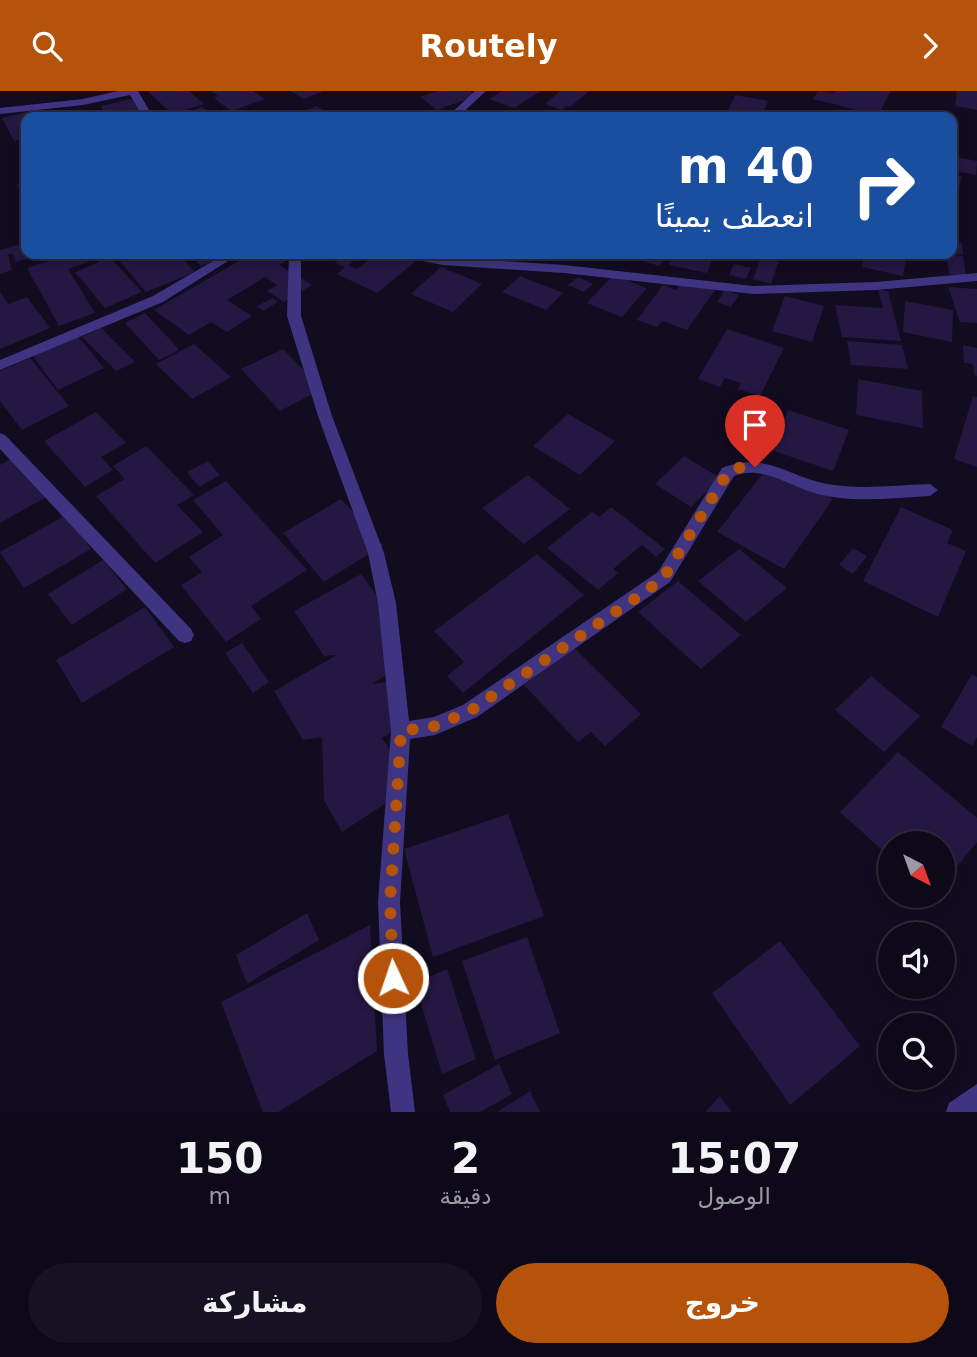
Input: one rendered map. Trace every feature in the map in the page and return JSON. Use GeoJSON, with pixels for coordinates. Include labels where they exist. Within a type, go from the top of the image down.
{"type":"FeatureCollection","features":[{"type":"Feature","properties":{"kind":"street"},"geometry":{"type":"LineString","coordinates":[[0,111],[83,102],[133,91],[145,112]]}},
{"type":"Feature","properties":{"kind":"street"},"geometry":{"type":"LineString","coordinates":[[458,112],[481,91]]}},
{"type":"Feature","properties":{"kind":"street"},"geometry":{"type":"LineString","coordinates":[[0,365],[158,299],[225,259]]}},
{"type":"Feature","properties":{"kind":"street"},"geometry":{"type":"LineString","coordinates":[[295,259],[294,316],[325,416],[376,553],[387,603],[401,731],[390,902],[396,1054],[403,1112]]}},
{"type":"Feature","properties":{"kind":"street"},"geometry":{"type":"LineString","coordinates":[[432,259],[564,269],[753,290],[876,286],[977,277]]}},
{"type":"Feature","properties":{"kind":"street"},"geometry":{"type":"LineString","coordinates":[[0,439],[185,635]]}},
{"type":"Feature","properties":{"kind":"street"},"geometry":{"type":"LineString","coordinates":[[401,731],[435,726],[470,711],[664,577],[728,472],[735,468],[764,468],[797,482],[826,490],[930,490]]}},
{"type":"Feature","properties":{"kind":"street"},"geometry":{"type":"LineString","coordinates":[[958,1112],[977,1096]]}},
{"type":"Feature","properties":{"kind":"building"},"geometry":{"type":"Polygon","coordinates":[[[189,91],[204,104],[171,112],[148,92],[189,91]]]}},
{"type":"Feature","properties":{"kind":"building"},"geometry":{"type":"Polygon","coordinates":[[[211,91],[253,91],[265,99],[231,111],[214,98],[218,96],[211,91]]]}},
{"type":"Feature","properties":{"kind":"building"},"geometry":{"type":"Polygon","coordinates":[[[290,91],[324,91],[304,99],[290,91]]]}},
{"type":"Feature","properties":{"kind":"building"},"geometry":{"type":"Polygon","coordinates":[[[438,91],[469,91],[476,96],[437,110],[420,97],[438,91]]]}},
{"type":"Feature","properties":{"kind":"building"},"geometry":{"type":"Polygon","coordinates":[[[502,91],[541,91],[514,108],[489,99],[502,91]]]}},
{"type":"Feature","properties":{"kind":"building"},"geometry":{"type":"Polygon","coordinates":[[[560,91],[589,91],[570,107],[566,106],[562,110],[545,104],[560,91]]]}},
{"type":"Feature","properties":{"kind":"building"},"geometry":{"type":"Polygon","coordinates":[[[818,91],[891,91],[880,112],[866,112],[813,99],[818,91]]]}},
{"type":"Feature","properties":{"kind":"building"},"geometry":{"type":"Polygon","coordinates":[[[957,91],[977,91],[977,110],[955,106],[957,91]]]}},
{"type":"Feature","properties":{"kind":"building"},"geometry":{"type":"Polygon","coordinates":[[[735,95],[768,101],[764,112],[728,110],[735,95]]]}},
{"type":"Feature","properties":{"kind":"building"},"geometry":{"type":"Polygon","coordinates":[[[139,97],[146,112],[104,112],[101,106],[139,97]]]}},
{"type":"Feature","properties":{"kind":"building"},"geometry":{"type":"Polygon","coordinates":[[[316,106],[327,112],[302,112],[316,106]]]}},
{"type":"Feature","properties":{"kind":"building"},"geometry":{"type":"Polygon","coordinates":[[[202,107],[208,112],[188,112],[202,107]]]}},
{"type":"Feature","properties":{"kind":"building"},"geometry":{"type":"Polygon","coordinates":[[[21,113],[21,139],[14,141],[2,118],[21,113]]]}},
{"type":"Feature","properties":{"kind":"building"},"geometry":{"type":"Polygon","coordinates":[[[957,157],[977,161],[976,175],[957,171],[957,157]]]}},
{"type":"Feature","properties":{"kind":"building"},"geometry":{"type":"Polygon","coordinates":[[[957,175],[962,176],[957,195],[957,175]]]}},
{"type":"Feature","properties":{"kind":"building"},"geometry":{"type":"Polygon","coordinates":[[[957,242],[962,243],[963,255],[957,254],[957,242]]]}},
{"type":"Feature","properties":{"kind":"building"},"geometry":{"type":"Polygon","coordinates":[[[21,244],[21,259],[26,259],[16,262],[12,253],[8,255],[12,270],[0,274],[0,250],[21,244]]]}},
{"type":"Feature","properties":{"kind":"building"},"geometry":{"type":"Polygon","coordinates":[[[963,256],[966,276],[949,274],[947,259],[963,256]]]}},
{"type":"Feature","properties":{"kind":"building"},"geometry":{"type":"Polygon","coordinates":[[[55,259],[96,259],[68,269],[95,313],[59,326],[27,268],[55,259]]]}},
{"type":"Feature","properties":{"kind":"building"},"geometry":{"type":"Polygon","coordinates":[[[95,259],[112,259],[142,292],[105,308],[75,272],[99,262],[95,259]]]}},
{"type":"Feature","properties":{"kind":"building"},"geometry":{"type":"Polygon","coordinates":[[[118,259],[183,259],[195,272],[146,292],[118,259]]]}},
{"type":"Feature","properties":{"kind":"building"},"geometry":{"type":"Polygon","coordinates":[[[193,259],[217,259],[201,266],[193,259]]]}},
{"type":"Feature","properties":{"kind":"building"},"geometry":{"type":"Polygon","coordinates":[[[242,259],[289,259],[279,265],[312,285],[284,302],[267,291],[277,285],[265,277],[227,300],[252,316],[227,332],[211,322],[189,335],[154,310],[242,259]]]}},
{"type":"Feature","properties":{"kind":"building"},"geometry":{"type":"Polygon","coordinates":[[[340,259],[356,259],[348,265],[357,269],[370,259],[417,260],[377,293],[337,274],[345,267],[335,263],[340,259]]]}},
{"type":"Feature","properties":{"kind":"building"},"geometry":{"type":"Polygon","coordinates":[[[636,259],[664,259],[659,266],[636,259]]]}},
{"type":"Feature","properties":{"kind":"building"},"geometry":{"type":"Polygon","coordinates":[[[672,259],[712,259],[707,273],[669,265],[672,259]]]}},
{"type":"Feature","properties":{"kind":"building"},"geometry":{"type":"Polygon","coordinates":[[[760,259],[779,259],[771,284],[753,279],[760,259]]]}},
{"type":"Feature","properties":{"kind":"building"},"geometry":{"type":"Polygon","coordinates":[[[864,259],[906,259],[903,276],[862,267],[864,259]]]}},
{"type":"Feature","properties":{"kind":"building"},"geometry":{"type":"Polygon","coordinates":[[[734,264],[751,268],[746,279],[729,275],[734,264]]]}},
{"type":"Feature","properties":{"kind":"building"},"geometry":{"type":"Polygon","coordinates":[[[441,267],[482,284],[453,312],[411,294],[441,267]]]}},
{"type":"Feature","properties":{"kind":"building"},"geometry":{"type":"Polygon","coordinates":[[[613,275],[647,288],[622,317],[587,303],[613,275]]]}},
{"type":"Feature","properties":{"kind":"building"},"geometry":{"type":"Polygon","coordinates":[[[520,276],[563,293],[546,310],[502,292],[520,276]]]}},
{"type":"Feature","properties":{"kind":"building"},"geometry":{"type":"Polygon","coordinates":[[[578,277],[593,284],[584,292],[568,285],[578,277]]]}},
{"type":"Feature","properties":{"kind":"building"},"geometry":{"type":"Polygon","coordinates":[[[684,279],[715,290],[687,330],[662,321],[657,327],[637,320],[663,285],[676,290],[684,279]]]}},
{"type":"Feature","properties":{"kind":"building"},"geometry":{"type":"Polygon","coordinates":[[[948,287],[977,289],[977,323],[960,322],[948,287]]]}},
{"type":"Feature","properties":{"kind":"building"},"geometry":{"type":"Polygon","coordinates":[[[725,290],[739,295],[731,307],[717,302],[725,290]]]}},
{"type":"Feature","properties":{"kind":"building"},"geometry":{"type":"Polygon","coordinates":[[[878,290],[888,291],[901,341],[842,337],[835,305],[883,308],[878,290]]]}},
{"type":"Feature","properties":{"kind":"building"},"geometry":{"type":"Polygon","coordinates":[[[0,292],[8,304],[27,297],[50,328],[0,349],[0,292]]]}},
{"type":"Feature","properties":{"kind":"building"},"geometry":{"type":"Polygon","coordinates":[[[785,296],[824,306],[812,342],[772,331],[785,296]]]}},
{"type":"Feature","properties":{"kind":"building"},"geometry":{"type":"Polygon","coordinates":[[[273,298],[278,302],[263,311],[257,306],[273,298]]]}},
{"type":"Feature","properties":{"kind":"building"},"geometry":{"type":"Polygon","coordinates":[[[905,301],[953,310],[952,342],[903,332],[905,301]]]}},
{"type":"Feature","properties":{"kind":"building"},"geometry":{"type":"Polygon","coordinates":[[[145,313],[179,350],[159,360],[125,323],[145,313]]]}},
{"type":"Feature","properties":{"kind":"building"},"geometry":{"type":"Polygon","coordinates":[[[101,328],[135,362],[116,371],[82,337],[101,328]]]}},
{"type":"Feature","properties":{"kind":"building"},"geometry":{"type":"Polygon","coordinates":[[[727,329],[784,348],[760,396],[738,389],[741,383],[725,378],[720,387],[698,379],[727,329]]]}},
{"type":"Feature","properties":{"kind":"building"},"geometry":{"type":"Polygon","coordinates":[[[77,335],[104,368],[58,390],[32,355],[77,335]]]}},
{"type":"Feature","properties":{"kind":"building"},"geometry":{"type":"Polygon","coordinates":[[[847,341],[902,345],[908,369],[851,365],[847,341]]]}},
{"type":"Feature","properties":{"kind":"building"},"geometry":{"type":"Polygon","coordinates":[[[194,344],[231,377],[192,399],[156,364],[194,344]]]}},
{"type":"Feature","properties":{"kind":"building"},"geometry":{"type":"Polygon","coordinates":[[[963,345],[977,348],[977,376],[974,375],[973,364],[964,363],[963,345]]]}},
{"type":"Feature","properties":{"kind":"building"},"geometry":{"type":"Polygon","coordinates":[[[283,349],[322,389],[280,411],[241,369],[283,349]]]}},
{"type":"Feature","properties":{"kind":"building"},"geometry":{"type":"Polygon","coordinates":[[[30,358],[69,406],[22,430],[0,401],[0,371],[30,358]]]}},
{"type":"Feature","properties":{"kind":"building"},"geometry":{"type":"Polygon","coordinates":[[[858,379],[922,391],[923,428],[856,415],[858,379]]]}},
{"type":"Feature","properties":{"kind":"building"},"geometry":{"type":"Polygon","coordinates":[[[973,396],[977,397],[977,467],[954,459],[973,396]]]}},
{"type":"Feature","properties":{"kind":"building"},"geometry":{"type":"Polygon","coordinates":[[[788,410],[849,430],[833,471],[771,450],[788,410]]]}},
{"type":"Feature","properties":{"kind":"building"},"geometry":{"type":"Polygon","coordinates":[[[96,412],[126,443],[101,457],[113,470],[85,487],[44,441],[96,412]]]}},
{"type":"Feature","properties":{"kind":"building"},"geometry":{"type":"Polygon","coordinates":[[[568,414],[615,441],[580,475],[533,446],[568,414]]]}},
{"type":"Feature","properties":{"kind":"building"},"geometry":{"type":"Polygon","coordinates":[[[146,446],[194,495],[177,505],[203,532],[155,563],[96,496],[125,479],[113,466],[146,446]]]}},
{"type":"Feature","properties":{"kind":"building"},"geometry":{"type":"Polygon","coordinates":[[[21,454],[52,494],[0,523],[0,465],[21,454]]]}},
{"type":"Feature","properties":{"kind":"building"},"geometry":{"type":"Polygon","coordinates":[[[684,456],[720,478],[691,507],[655,484],[684,456]]]}},
{"type":"Feature","properties":{"kind":"building"},"geometry":{"type":"Polygon","coordinates":[[[208,461],[220,475],[199,487],[187,472],[208,461]]]}},
{"type":"Feature","properties":{"kind":"building"},"geometry":{"type":"Polygon","coordinates":[[[769,466],[833,499],[784,569],[717,532],[769,466]]]}},
{"type":"Feature","properties":{"kind":"building"},"geometry":{"type":"Polygon","coordinates":[[[528,475],[570,509],[524,544],[482,508],[528,475]]]}},
{"type":"Feature","properties":{"kind":"building"},"geometry":{"type":"Polygon","coordinates":[[[226,481],[307,570],[251,606],[261,619],[226,642],[181,585],[202,572],[189,557],[223,535],[193,500],[226,481]]]}},
{"type":"Feature","properties":{"kind":"building"},"geometry":{"type":"Polygon","coordinates":[[[341,499],[383,545],[324,582],[283,533],[341,499]]]}},
{"type":"Feature","properties":{"kind":"building"},"geometry":{"type":"Polygon","coordinates":[[[611,507],[665,549],[656,557],[642,545],[613,569],[618,573],[598,590],[547,548],[592,512],[599,517],[611,507]]]}},
{"type":"Feature","properties":{"kind":"building"},"geometry":{"type":"Polygon","coordinates":[[[901,507],[953,530],[947,543],[966,551],[938,617],[863,581],[901,507]]]}},
{"type":"Feature","properties":{"kind":"building"},"geometry":{"type":"Polygon","coordinates":[[[66,515],[91,549],[24,588],[0,552],[66,515]]]}},
{"type":"Feature","properties":{"kind":"building"},"geometry":{"type":"Polygon","coordinates":[[[853,548],[867,556],[853,574],[839,565],[853,548]]]}},
{"type":"Feature","properties":{"kind":"building"},"geometry":{"type":"Polygon","coordinates":[[[739,549],[787,588],[746,622],[698,581],[739,549]]]}},
{"type":"Feature","properties":{"kind":"building"},"geometry":{"type":"Polygon","coordinates":[[[537,554],[584,595],[463,693],[447,676],[464,662],[434,631],[537,554]]]}},
{"type":"Feature","properties":{"kind":"building"},"geometry":{"type":"Polygon","coordinates":[[[103,560],[127,589],[72,625],[48,594],[103,560]]]}},
{"type":"Feature","properties":{"kind":"building"},"geometry":{"type":"Polygon","coordinates":[[[361,574],[396,622],[399,667],[372,684],[394,681],[398,728],[382,738],[393,755],[397,796],[342,832],[324,800],[322,737],[303,740],[274,691],[337,655],[324,656],[294,611],[361,574]]]}},
{"type":"Feature","properties":{"kind":"building"},"geometry":{"type":"Polygon","coordinates":[[[678,581],[741,635],[701,669],[638,612],[678,581]]]}},
{"type":"Feature","properties":{"kind":"building"},"geometry":{"type":"Polygon","coordinates":[[[145,607],[174,647],[82,703],[56,660],[145,607]]]}},
{"type":"Feature","properties":{"kind":"building"},"geometry":{"type":"Polygon","coordinates":[[[242,643],[269,682],[253,693],[225,653],[242,643]]]}},
{"type":"Feature","properties":{"kind":"building"},"geometry":{"type":"Polygon","coordinates":[[[573,647],[641,714],[605,746],[591,732],[578,742],[524,685],[573,647]]]}},
{"type":"Feature","properties":{"kind":"building"},"geometry":{"type":"Polygon","coordinates":[[[972,674],[977,677],[977,737],[972,746],[941,727],[972,674]]]}},
{"type":"Feature","properties":{"kind":"building"},"geometry":{"type":"Polygon","coordinates":[[[871,676],[920,716],[884,752],[835,710],[871,676]]]}},
{"type":"Feature","properties":{"kind":"building"},"geometry":{"type":"Polygon","coordinates":[[[898,752],[977,818],[977,842],[956,867],[956,831],[878,831],[878,846],[840,812],[898,752]]]}},
{"type":"Feature","properties":{"kind":"building"},"geometry":{"type":"Polygon","coordinates":[[[508,814],[544,916],[433,957],[404,849],[508,814]]]}},
{"type":"Feature","properties":{"kind":"building"},"geometry":{"type":"Polygon","coordinates":[[[307,913],[319,940],[247,984],[236,955],[307,913]]]}},
{"type":"Feature","properties":{"kind":"building"},"geometry":{"type":"Polygon","coordinates":[[[370,925],[377,1051],[278,1112],[263,1112],[221,1002],[370,925]]]}},
{"type":"Feature","properties":{"kind":"building"},"geometry":{"type":"Polygon","coordinates":[[[527,937],[560,1033],[495,1060],[462,961],[527,937]]]}},
{"type":"Feature","properties":{"kind":"building"},"geometry":{"type":"Polygon","coordinates":[[[780,941],[860,1046],[790,1105],[712,993],[780,941]]]}},
{"type":"Feature","properties":{"kind":"building"},"geometry":{"type":"Polygon","coordinates":[[[447,969],[476,1059],[442,1074],[415,983],[447,969]]]}},
{"type":"Feature","properties":{"kind":"building"},"geometry":{"type":"Polygon","coordinates":[[[499,1064],[512,1094],[480,1112],[450,1112],[443,1095],[499,1064]]]}},
{"type":"Feature","properties":{"kind":"building"},"geometry":{"type":"Polygon","coordinates":[[[530,1091],[540,1112],[497,1112],[530,1091]]]}},
{"type":"Feature","properties":{"kind":"building"},"geometry":{"type":"Polygon","coordinates":[[[720,1096],[732,1112],[705,1112],[720,1096]]]}},
{"type":"Feature","properties":{"kind":"route"},"geometry":{"type":"LineString","coordinates":[[393,978],[390,902],[401,731],[435,726],[470,711],[634,600],[664,577],[728,472],[735,468],[755,467]]}}]}
